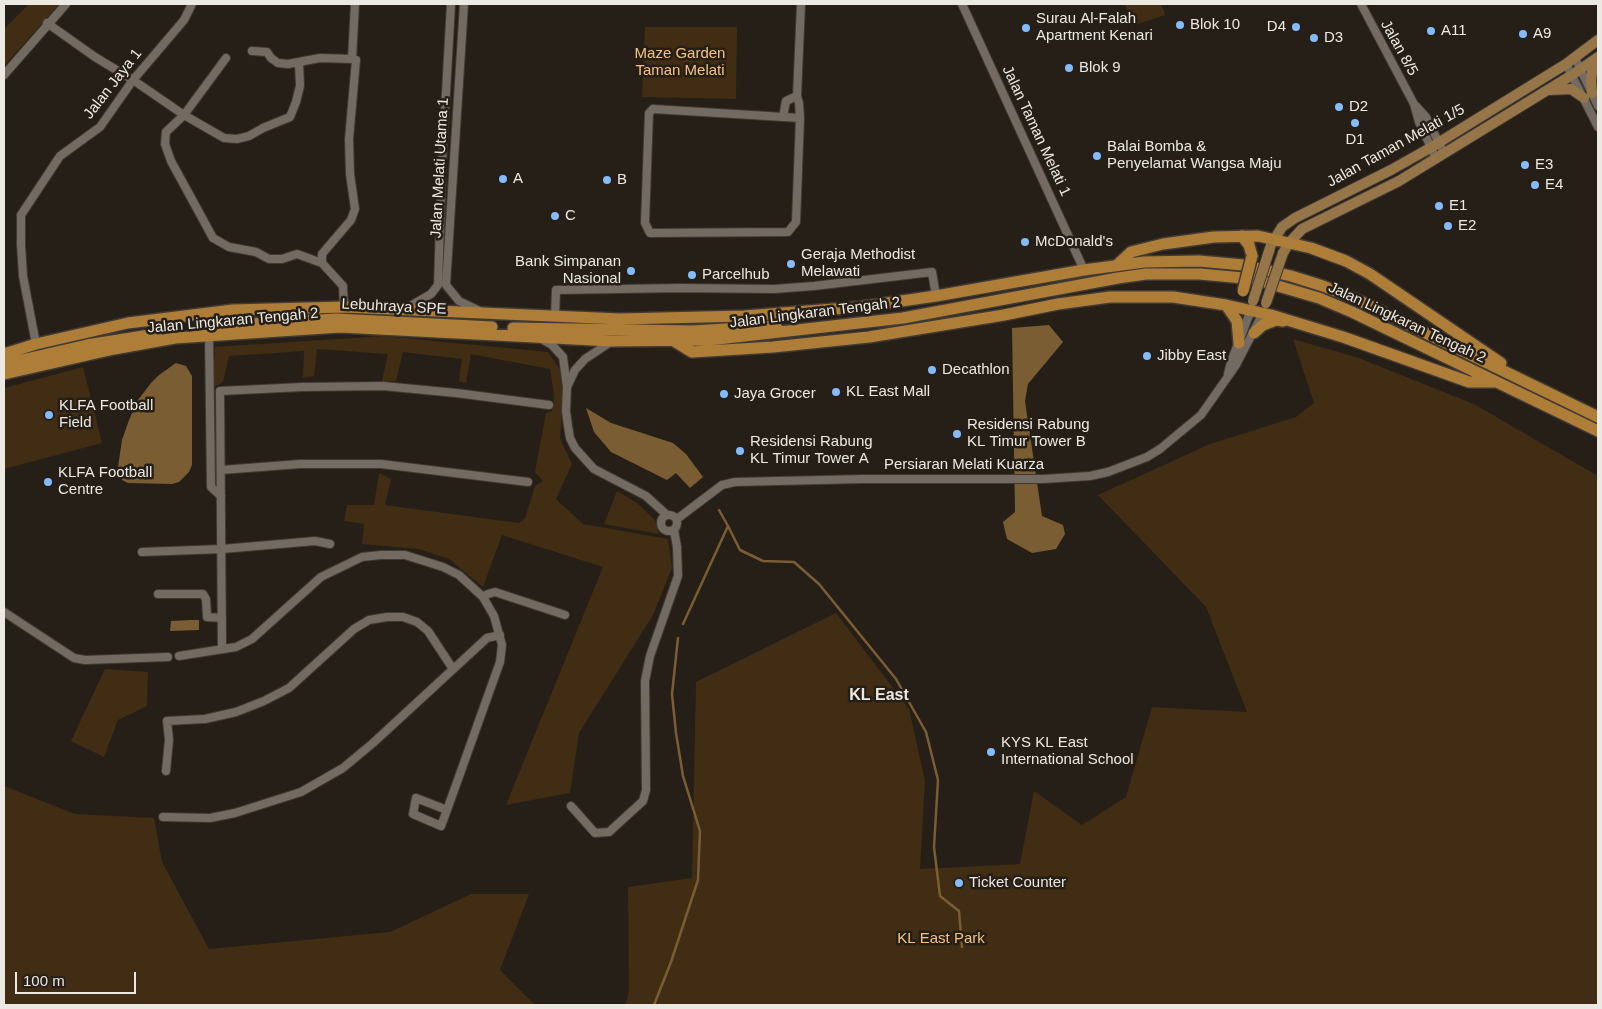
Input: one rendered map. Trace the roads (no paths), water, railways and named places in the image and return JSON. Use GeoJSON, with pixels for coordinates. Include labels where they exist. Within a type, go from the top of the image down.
{"type":"FeatureCollection","features":[{"type":"Feature","properties":{"kind":"highway"},"geometry":{"type":"LineString","coordinates":[[1222,304],[1238,298],[1243,291],[1252,256],[1249,245],[1242,236]]}},
{"type":"Feature","properties":{"kind":"highway"},"geometry":{"type":"LineString","coordinates":[[1116,266],[1130,252],[1163,244],[1214,237],[1258,236],[1272,244],[1286,248],[1311,248],[1346,261],[1370,274],[1534,386]]}},
{"type":"Feature","properties":{"kind":"highway","name":"Jalan Lingkaran Tengah 2"},"geometry":{"type":"LineString","coordinates":[[4,354],[36,344],[128,323],[223,311],[344,307],[405,308],[555,317],[629,319],[744,316],[860,307],[936,296],[1084,270],[1170,260],[1199,260],[1243,265],[1324,286],[1358,300],[1598,417]]}},
{"type":"Feature","properties":{"kind":"highway","name":"Jalan Lingkaran Tengah 2"},"geometry":{"type":"LineString","coordinates":[[4,374],[114,349],[175,338],[340,327],[612,341],[709,340],[903,318],[1146,274],[1200,274],[1254,279],[1319,298],[1352,312],[1598,431]]}},
{"type":"Feature","properties":{"kind":"highway"},"geometry":{"type":"LineString","coordinates":[[674,341],[692,352],[773,347],[869,337],[1004,316],[1058,304],[1110,296],[1174,297],[1264,308],[1294,322],[1469,382],[1497,382]]}},
{"type":"Feature","properties":{"kind":"highway"},"geometry":{"type":"LineString","coordinates":[[1222,304],[1237,321],[1239,343]]}},
{"type":"Feature","properties":{"kind":"highway","name":"Lebuhraya SPE"},"geometry":{"type":"LineString","coordinates":[[4,364],[87,345],[183,330],[336,319],[564,330],[693,331],[772,326],[785,332]]}},
{"type":"Feature","properties":{"kind":"highway"},"geometry":{"type":"LineString","coordinates":[[1254,333],[1263,325],[1276,320],[1294,322]]}},
{"type":"Feature","properties":{"kind":"main road","name":"Jalan Taman Melati 1/5"},"geometry":{"type":"LineString","coordinates":[[1252,306],[1272,244],[1282,227],[1295,218],[1391,170],[1434,145],[1570,61],[1598,40]]}},
{"type":"Feature","properties":{"kind":"main road","name":"Jalan Taman Melati 1/5"},"geometry":{"type":"LineString","coordinates":[[1264,308],[1286,248],[1302,229],[1399,180],[1598,59]]}},
{"type":"Feature","properties":{"kind":"main road"},"geometry":{"type":"LineString","coordinates":[[1546,90],[1571,89],[1588,95],[1592,72],[1598,59]]}},
{"type":"Feature","properties":{"kind":"main road"},"geometry":{"type":"LineString","coordinates":[[1258,236],[1282,227]]}},
{"type":"Feature","properties":{"kind":"street"},"geometry":{"type":"LineString","coordinates":[[4,75],[47,23],[66,4]]}},
{"type":"Feature","properties":{"kind":"street","name":"Jalan Jaya 1"},"geometry":{"type":"LineString","coordinates":[[36,344],[23,276],[21,215],[60,156],[100,127],[133,80],[184,20],[192,4]]}},
{"type":"Feature","properties":{"kind":"street"},"geometry":{"type":"LineString","coordinates":[[352,59],[355,4]]}},
{"type":"Feature","properties":{"kind":"street","name":"Jalan Melati Utama 1"},"geometry":{"type":"LineString","coordinates":[[405,308],[431,294],[438,285],[442,163],[452,4]]}},
{"type":"Feature","properties":{"kind":"street","name":"Jalan Melati Utama 1"},"geometry":{"type":"LineString","coordinates":[[464,4],[446,286],[459,301],[484,313]]}},
{"type":"Feature","properties":{"kind":"street"},"geometry":{"type":"LineString","coordinates":[[800,118],[653,109],[649,114],[645,223],[650,233],[788,232],[796,222],[800,118],[797,96],[801,4]]}},
{"type":"Feature","properties":{"kind":"street","name":"Jalan Taman Melati 1"},"geometry":{"type":"LineString","coordinates":[[962,4],[1084,270]]}},
{"type":"Feature","properties":{"kind":"street","name":"Jalan 8/5"},"geometry":{"type":"LineString","coordinates":[[1361,4],[1414,104],[1426,117],[1434,145],[1440,155]]}},
{"type":"Feature","properties":{"kind":"street"},"geometry":{"type":"LineString","coordinates":[[47,23],[184,115],[224,138],[237,139],[250,136],[263,128],[290,117],[300,86],[299,63]]}},
{"type":"Feature","properties":{"kind":"street"},"geometry":{"type":"LineString","coordinates":[[252,51],[267,52],[278,63],[299,63],[320,58],[339,57],[356,60],[349,139],[350,174],[355,209],[351,220],[322,254],[322,263]]}},
{"type":"Feature","properties":{"kind":"street"},"geometry":{"type":"LineString","coordinates":[[226,58],[184,115],[166,132],[165,144],[171,161],[213,238],[229,247],[256,252],[269,259],[282,259],[296,254],[322,263],[343,286],[344,307]]}},
{"type":"Feature","properties":{"kind":"street"},"geometry":{"type":"LineString","coordinates":[[1570,61],[1588,95],[1598,127]]}},
{"type":"Feature","properties":{"kind":"street"},"geometry":{"type":"LineString","coordinates":[[1588,95],[1598,106]]}},
{"type":"Feature","properties":{"kind":"street"},"geometry":{"type":"LineString","coordinates":[[783,117],[786,102],[797,96]]}},
{"type":"Feature","properties":{"kind":"street"},"geometry":{"type":"LineString","coordinates":[[555,317],[556,290],[774,289],[932,272],[936,296]]}},
{"type":"Feature","properties":{"kind":"street","name":"Persiaran Melati Kuarza"},"geometry":{"type":"LineString","coordinates":[[1227,379],[1231,362],[1252,306]]}},
{"type":"Feature","properties":{"kind":"street","name":"Persiaran Melati Kuarza"},"geometry":{"type":"LineString","coordinates":[[677,519],[722,485],[735,482],[1043,479],[1090,476],[1108,472],[1147,457],[1160,449],[1201,414],[1236,365],[1254,333],[1264,308]]}},
{"type":"Feature","properties":{"kind":"street"},"geometry":{"type":"LineString","coordinates":[[209,335],[211,487],[221,496]]}},
{"type":"Feature","properties":{"kind":"street"},"geometry":{"type":"LineString","coordinates":[[537,337],[552,345],[563,357],[567,387],[568,426],[570,438],[575,448],[594,469],[646,496],[667,515],[672,515],[677,519],[678,524],[674,530],[677,547],[678,576],[650,656],[645,682],[646,790],[643,801],[609,832],[595,834],[571,806]]}},
{"type":"Feature","properties":{"kind":"street"},"geometry":{"type":"LineString","coordinates":[[567,387],[575,370],[586,359],[612,341]]}},
{"type":"Feature","properties":{"kind":"street"},"geometry":{"type":"LineString","coordinates":[[222,649],[220,391],[383,386],[549,405]]}},
{"type":"Feature","properties":{"kind":"street"},"geometry":{"type":"LineString","coordinates":[[221,470],[300,464],[381,464],[528,482]]}},
{"type":"Feature","properties":{"kind":"street"},"geometry":{"type":"LineString","coordinates":[[667,515],[662,518],[662,527],[668,531],[674,530]]}},
{"type":"Feature","properties":{"kind":"street"},"geometry":{"type":"LineString","coordinates":[[142,552],[222,549],[315,541],[330,544]]}},
{"type":"Feature","properties":{"kind":"street"},"geometry":{"type":"LineString","coordinates":[[180,656],[236,647],[252,639],[321,576],[362,558],[381,555],[405,555],[444,567],[459,575],[483,597],[494,616],[502,646],[500,662],[448,810],[441,826],[413,814],[416,798],[448,810]]}},
{"type":"Feature","properties":{"kind":"street"},"geometry":{"type":"LineString","coordinates":[[483,597],[495,592],[565,615]]}},
{"type":"Feature","properties":{"kind":"street"},"geometry":{"type":"LineString","coordinates":[[158,594],[203,594],[206,599],[207,617],[222,618]]}},
{"type":"Feature","properties":{"kind":"street"},"geometry":{"type":"LineString","coordinates":[[4,612],[74,658],[85,660],[168,657]]}},
{"type":"Feature","properties":{"kind":"street"},"geometry":{"type":"LineString","coordinates":[[166,771],[169,740],[167,721],[205,718],[236,712],[264,701],[289,688],[354,629],[369,620],[402,617],[417,622],[428,631],[453,669]]}},
{"type":"Feature","properties":{"kind":"street"},"geometry":{"type":"LineString","coordinates":[[163,817],[210,818],[235,813],[301,792],[350,762],[487,638],[500,635]]}},
{"type":"Feature","properties":{"kind":"waterway"},"geometry":{"type":"LineString","coordinates":[[719,510],[740,550],[763,561],[794,562],[819,584],[896,679],[926,732],[938,780],[934,847],[940,896],[959,911],[962,947]]}},
{"type":"Feature","properties":{"kind":"waterway"},"geometry":{"type":"LineString","coordinates":[[683,624],[728,526]]}},
{"type":"Feature","properties":{"kind":"waterway"},"geometry":{"type":"LineString","coordinates":[[654,1005],[671,962],[698,880],[700,831],[683,776],[672,694],[678,638]]}},
{"type":"Feature","properties":{"kind":"place","name":"Blok 10"},"geometry":{"type":"Point","coordinates":[1180,25]}},
{"type":"Feature","properties":{"kind":"place","name":"D4"},"geometry":{"type":"Point","coordinates":[1296,27]}},
{"type":"Feature","properties":{"kind":"place","name":"Surau Al-Falah Apartment Kenari"},"geometry":{"type":"Point","coordinates":[1026,28]}},
{"type":"Feature","properties":{"kind":"place","name":"A11"},"geometry":{"type":"Point","coordinates":[1431,31]}},
{"type":"Feature","properties":{"kind":"place","name":"A9"},"geometry":{"type":"Point","coordinates":[1523,34]}},
{"type":"Feature","properties":{"kind":"place","name":"D3"},"geometry":{"type":"Point","coordinates":[1314,38]}},
{"type":"Feature","properties":{"kind":"place","name":"Blok 9"},"geometry":{"type":"Point","coordinates":[1069,68]}},
{"type":"Feature","properties":{"kind":"place","name":"D2"},"geometry":{"type":"Point","coordinates":[1339,107]}},
{"type":"Feature","properties":{"kind":"place","name":"D1"},"geometry":{"type":"Point","coordinates":[1355,123]}},
{"type":"Feature","properties":{"kind":"place","name":"Balai Bomba & Penyelamat Wangsa Maju"},"geometry":{"type":"Point","coordinates":[1097,156]}},
{"type":"Feature","properties":{"kind":"place","name":"E3"},"geometry":{"type":"Point","coordinates":[1525,165]}},
{"type":"Feature","properties":{"kind":"place","name":"A"},"geometry":{"type":"Point","coordinates":[503,179]}},
{"type":"Feature","properties":{"kind":"place","name":"B"},"geometry":{"type":"Point","coordinates":[607,180]}},
{"type":"Feature","properties":{"kind":"place","name":"E4"},"geometry":{"type":"Point","coordinates":[1535,185]}},
{"type":"Feature","properties":{"kind":"place","name":"E1"},"geometry":{"type":"Point","coordinates":[1439,206]}},
{"type":"Feature","properties":{"kind":"place","name":"C"},"geometry":{"type":"Point","coordinates":[555,216]}},
{"type":"Feature","properties":{"kind":"place","name":"E2"},"geometry":{"type":"Point","coordinates":[1448,226]}},
{"type":"Feature","properties":{"kind":"place","name":"McDonald's"},"geometry":{"type":"Point","coordinates":[1025,242]}},
{"type":"Feature","properties":{"kind":"place","name":"Geraja Methodist Melawati"},"geometry":{"type":"Point","coordinates":[791,264]}},
{"type":"Feature","properties":{"kind":"place","name":"Bank Simpanan Nasional"},"geometry":{"type":"Point","coordinates":[631,271]}},
{"type":"Feature","properties":{"kind":"place","name":"Parcelhub"},"geometry":{"type":"Point","coordinates":[692,275]}},
{"type":"Feature","properties":{"kind":"place","name":"Jibby East"},"geometry":{"type":"Point","coordinates":[1147,356]}},
{"type":"Feature","properties":{"kind":"place","name":"Decathlon"},"geometry":{"type":"Point","coordinates":[932,370]}},
{"type":"Feature","properties":{"kind":"place","name":"KL East Mall"},"geometry":{"type":"Point","coordinates":[836,392]}},
{"type":"Feature","properties":{"kind":"place","name":"Jaya Grocer"},"geometry":{"type":"Point","coordinates":[724,394]}},
{"type":"Feature","properties":{"kind":"place","name":"KLFA Football Field"},"geometry":{"type":"Point","coordinates":[49,415]}},
{"type":"Feature","properties":{"kind":"place","name":"Residensi Rabung KL Timur Tower B"},"geometry":{"type":"Point","coordinates":[957,434]}},
{"type":"Feature","properties":{"kind":"place","name":"Residensi Rabung KL Timur Tower A"},"geometry":{"type":"Point","coordinates":[740,451]}},
{"type":"Feature","properties":{"kind":"place","name":"KLFA Football Centre"},"geometry":{"type":"Point","coordinates":[48,482]}},
{"type":"Feature","properties":{"kind":"place","name":"KYS KL East International School"},"geometry":{"type":"Point","coordinates":[991,752]}},
{"type":"Feature","properties":{"kind":"place","name":"Ticket Counter"},"geometry":{"type":"Point","coordinates":[959,883]}},
{"type":"Feature","properties":{"kind":"district","name":"KL East"},"geometry":{"type":"Point","coordinates":[879,696]}},
{"type":"Feature","properties":{"kind":"park label","name":"Maze Garden Taman Melati"},"geometry":{"type":"Point","coordinates":[680,62]}},
{"type":"Feature","properties":{"kind":"park label","name":"KL East Park"},"geometry":{"type":"Point","coordinates":[941,939]}}]}
